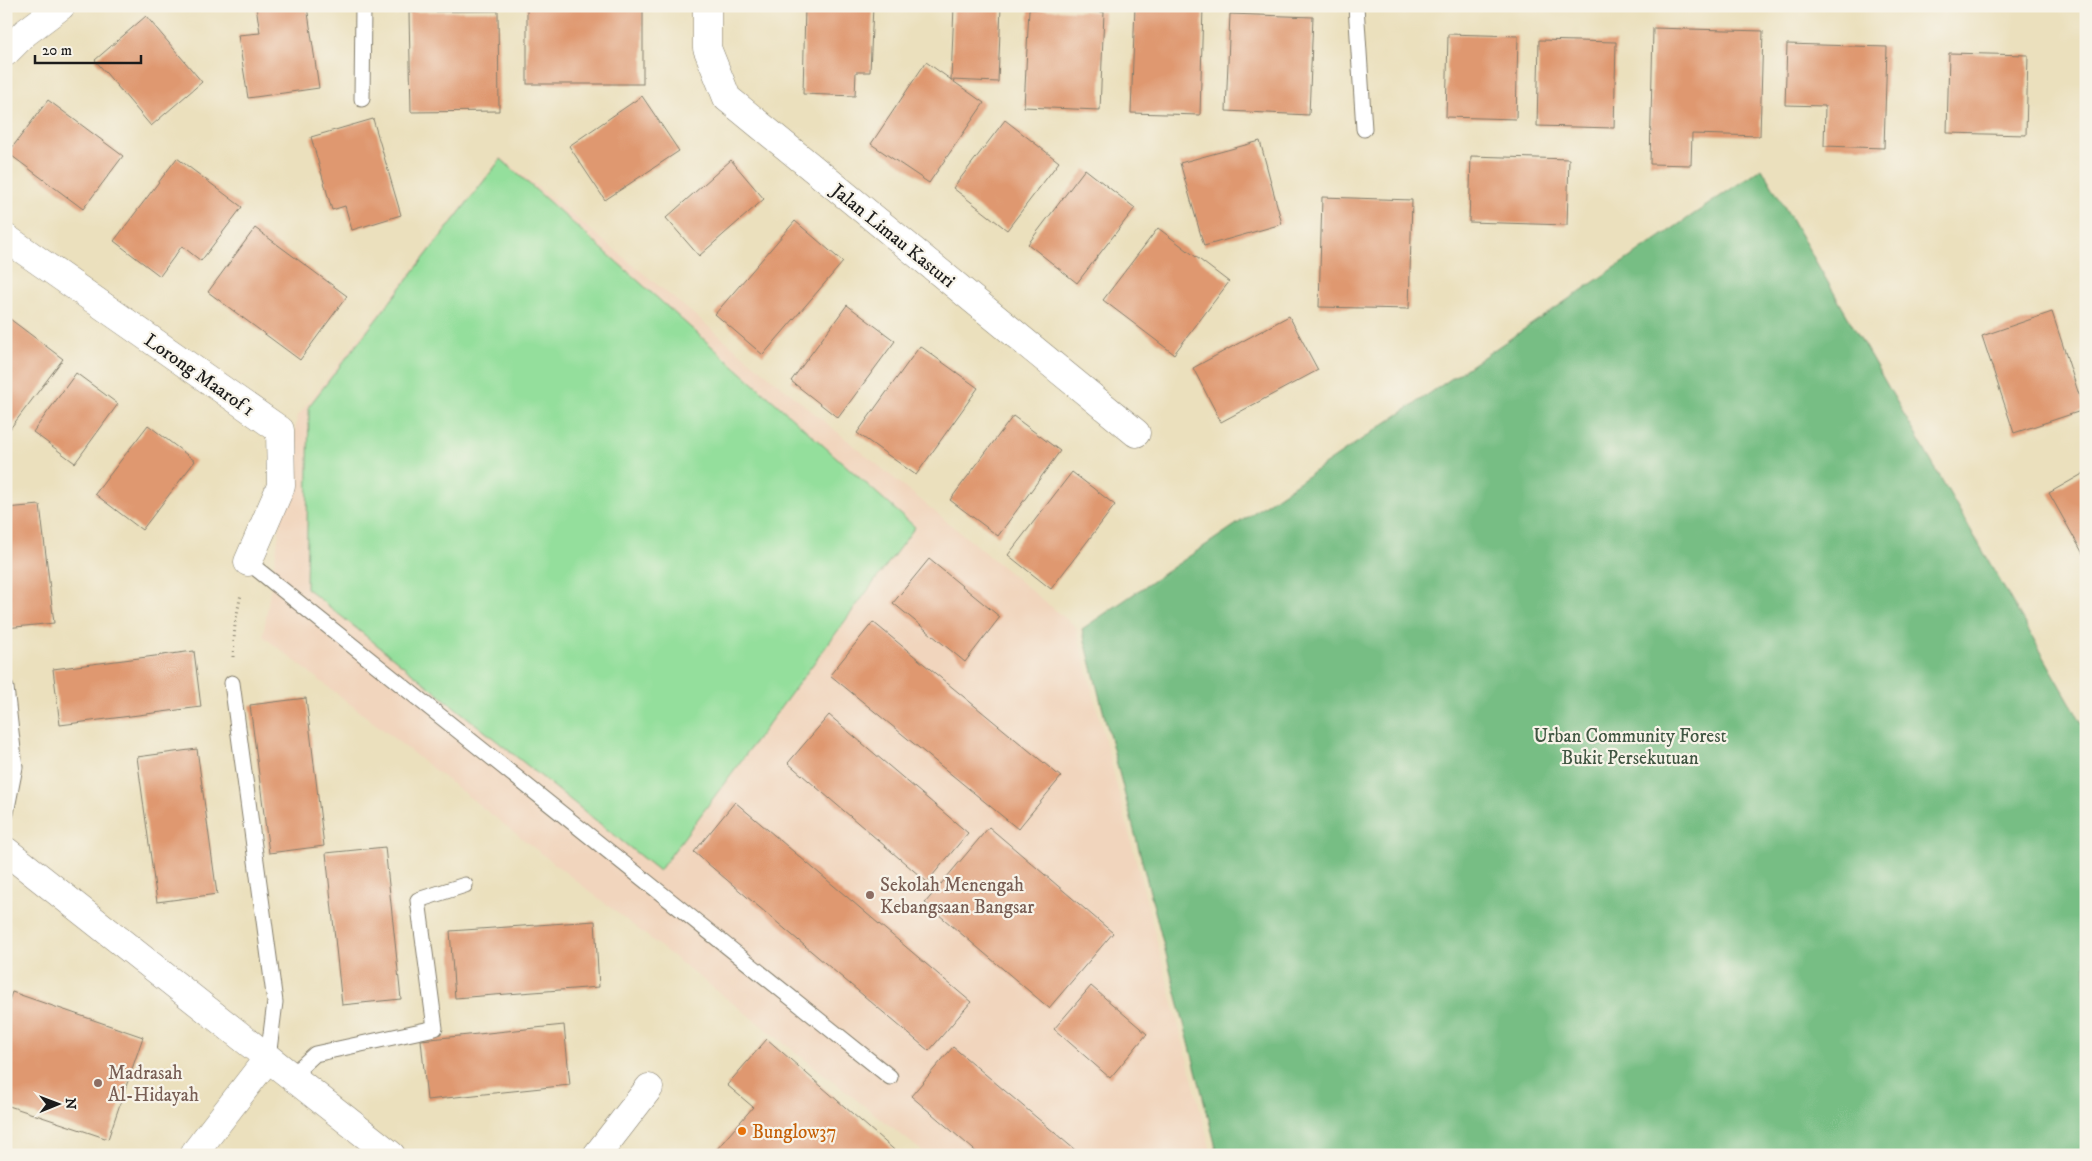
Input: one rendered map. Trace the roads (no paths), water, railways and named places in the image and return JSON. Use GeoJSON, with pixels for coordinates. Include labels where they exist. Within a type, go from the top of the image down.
{"type":"FeatureCollection","features":[{"type":"Feature","properties":{"kind":"street"},"geometry":{"type":"LineString","coordinates":[[6,52],[24,33],[61,6]]}},
{"type":"Feature","properties":{"kind":"street","name":"Jalan Limau Kasturi"},"geometry":{"type":"LineString","coordinates":[[707,6],[707,48],[727,98],[1136,433]]}},
{"type":"Feature","properties":{"kind":"street","name":"Lorong Maarof 1"},"geometry":{"type":"LineString","coordinates":[[6,238],[280,430],[281,486],[248,562]]}},
{"type":"Feature","properties":{"kind":"street"},"geometry":{"type":"LineString","coordinates":[[6,851],[391,1155]]}},
{"type":"Feature","properties":{"kind":"street"},"geometry":{"type":"LineString","coordinates":[[193,1155],[268,1058]]}},
{"type":"Feature","properties":{"kind":"street"},"geometry":{"type":"LineString","coordinates":[[597,1155],[648,1088]]}},
{"type":"Feature","properties":{"kind":"lane"},"geometry":{"type":"LineString","coordinates":[[362,99],[363,6]]}},
{"type":"Feature","properties":{"kind":"lane"},"geometry":{"type":"LineString","coordinates":[[1356,6],[1364,129]]}},
{"type":"Feature","properties":{"kind":"lane"},"geometry":{"type":"LineString","coordinates":[[248,562],[890,1077]]}},
{"type":"Feature","properties":{"kind":"lane"},"geometry":{"type":"LineString","coordinates":[[232,683],[275,1002],[268,1058]]}},
{"type":"Feature","properties":{"kind":"lane"},"geometry":{"type":"LineString","coordinates":[[6,688],[15,767],[6,813]]}},
{"type":"Feature","properties":{"kind":"lane"},"geometry":{"type":"LineString","coordinates":[[291,1076],[315,1054],[435,1028],[418,900],[465,885]]}},
{"type":"Feature","properties":{"kind":"place","name":"Sekolah Menengah Kebangsaan Bangsar"},"geometry":{"type":"Point","coordinates":[870,895]}},
{"type":"Feature","properties":{"kind":"place","name":"Madrasah Al-Hidayah"},"geometry":{"type":"Point","coordinates":[98,1083]}},
{"type":"Feature","properties":{"kind":"place","name":"Bunglow37"},"geometry":{"type":"Point","coordinates":[742,1131]}},
{"type":"Feature","properties":{"kind":"park label","name":"Urban Community Forest Bukit Persekutuan"},"geometry":{"type":"Point","coordinates":[1630,746]}}]}
